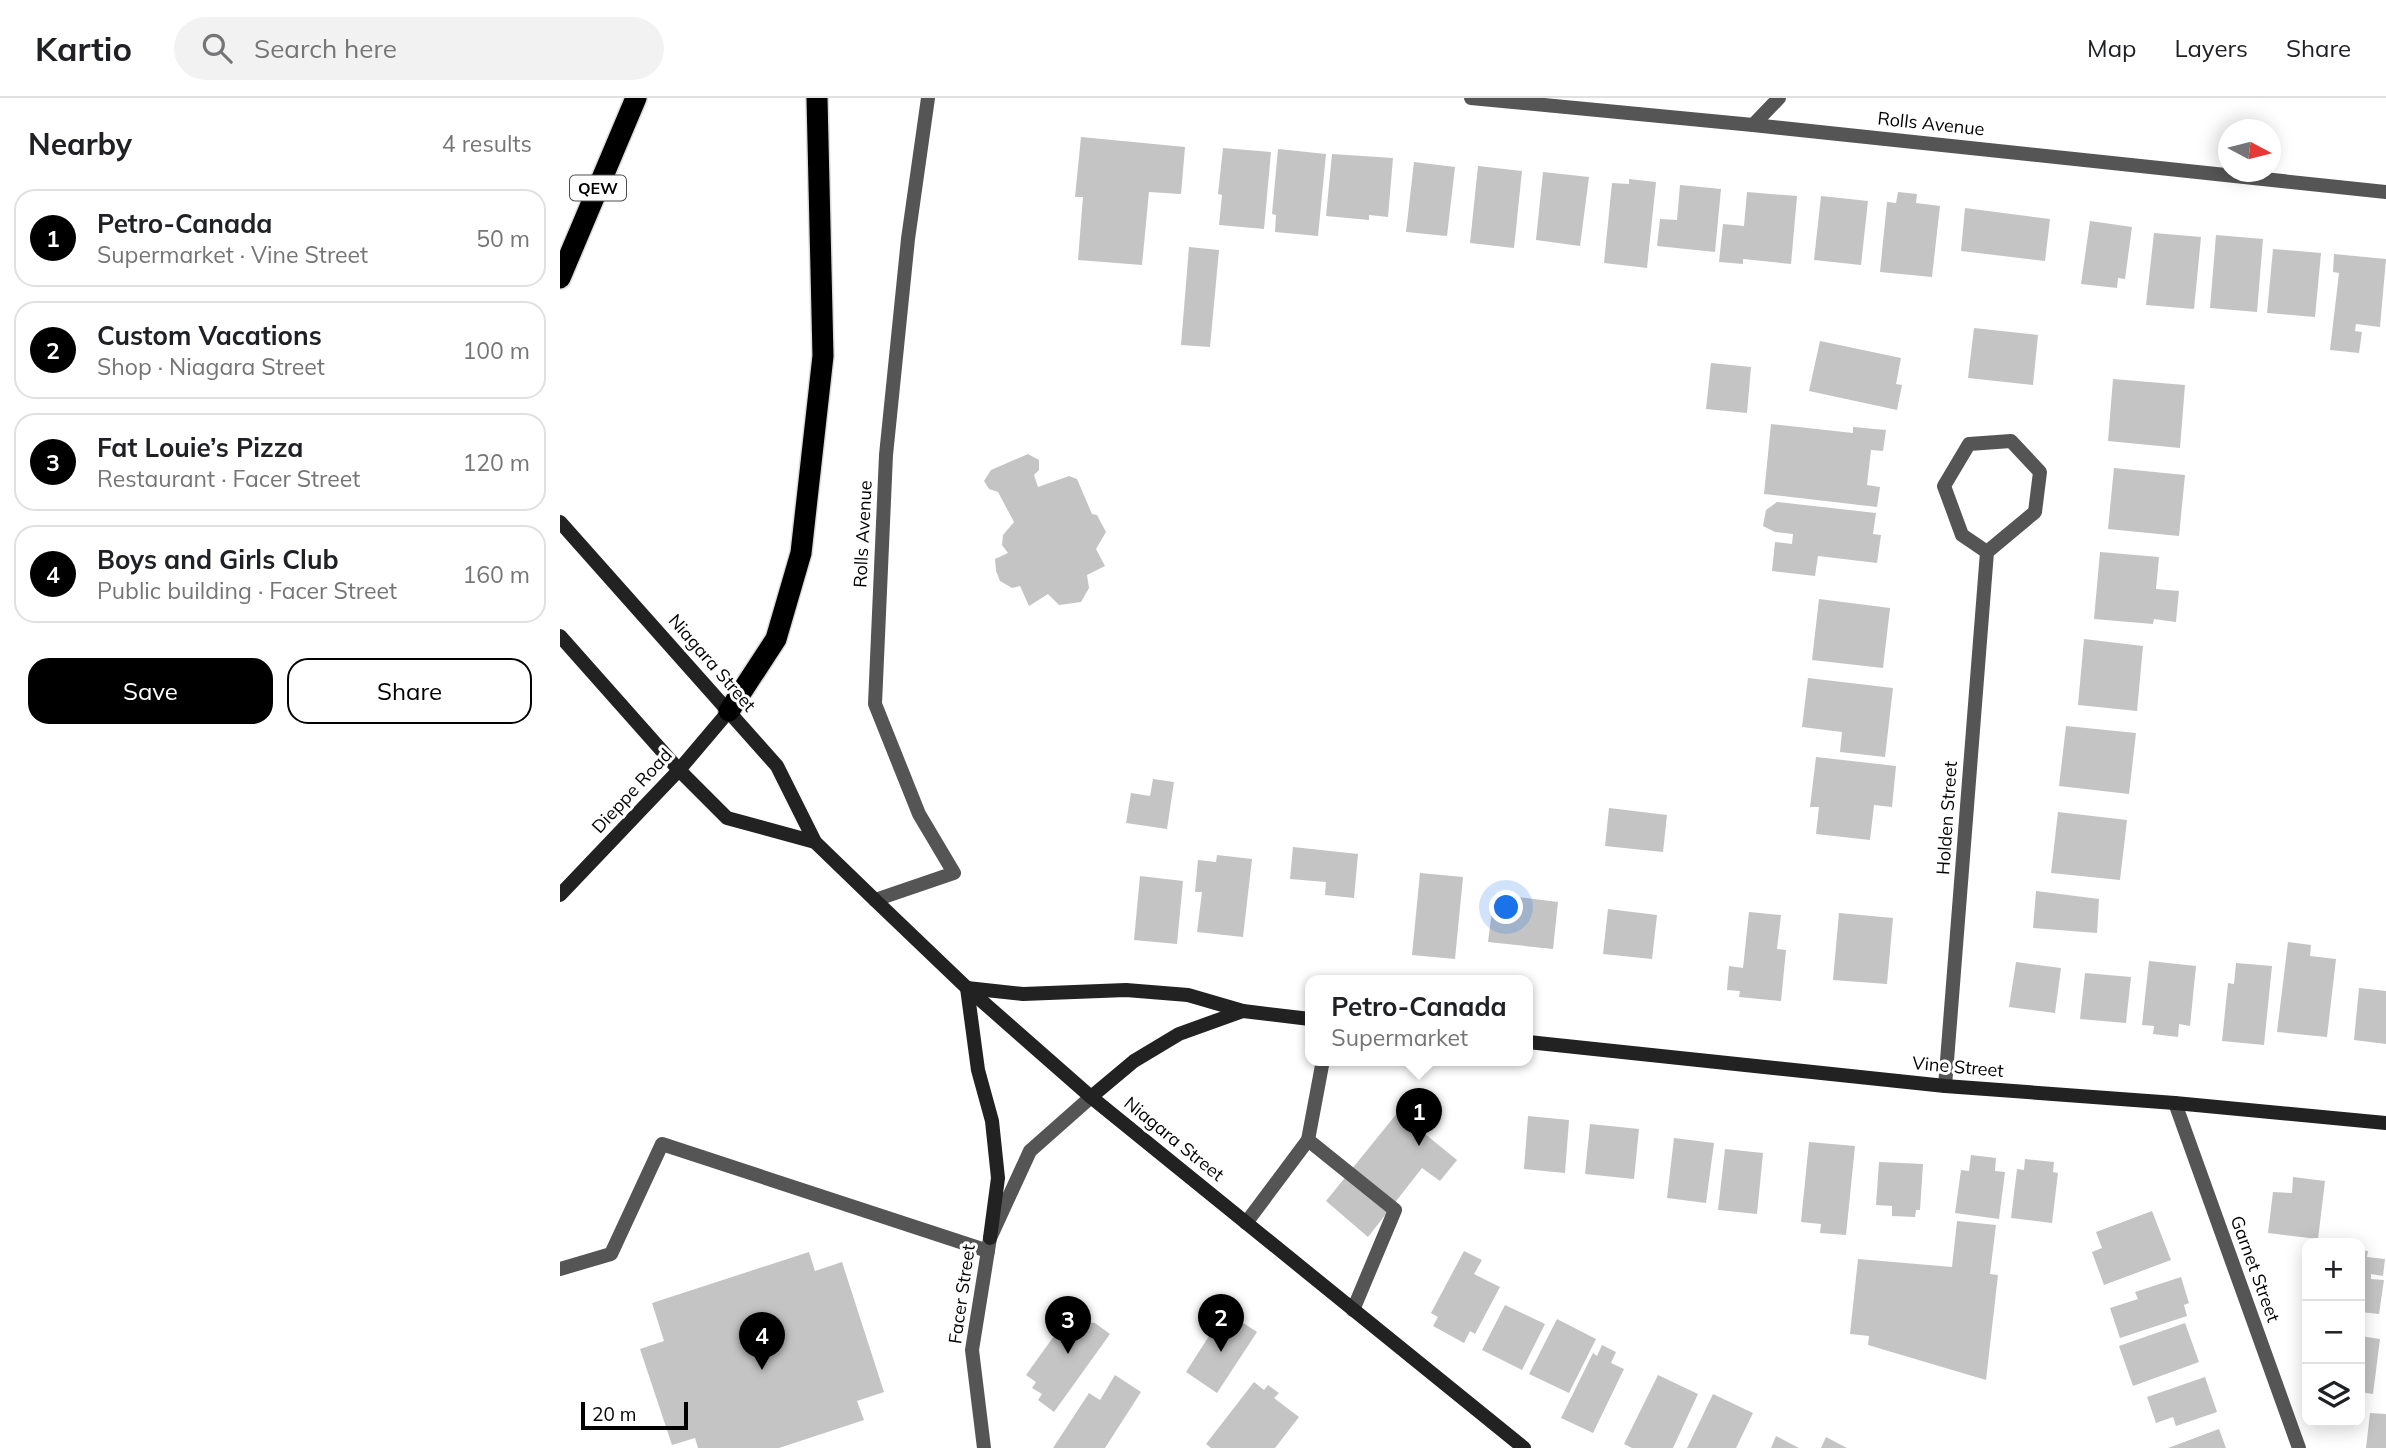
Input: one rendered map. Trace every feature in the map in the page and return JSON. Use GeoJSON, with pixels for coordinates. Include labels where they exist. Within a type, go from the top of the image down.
{"type":"FeatureCollection","features":[{"type":"Feature","properties":{"kind":"highway","name":"QEW"},"geometry":{"type":"LineString","coordinates":[[560,278],[636,98]]}},
{"type":"Feature","properties":{"kind":"highway"},"geometry":{"type":"LineString","coordinates":[[729,712],[776,639],[801,553],[823,356],[817,98]]}},
{"type":"Feature","properties":{"kind":"main road","name":"Niagara Street"},"geometry":{"type":"LineString","coordinates":[[560,522],[778,766],[815,842],[875,900],[967,988],[1091,1097],[1524,1448]]}},
{"type":"Feature","properties":{"kind":"main road","name":"Niagara Street"},"geometry":{"type":"LineString","coordinates":[[560,636],[679,771],[727,818],[815,842]]}},
{"type":"Feature","properties":{"kind":"main road","name":"Dieppe Road"},"geometry":{"type":"LineString","coordinates":[[560,895],[679,771],[729,712]]}},
{"type":"Feature","properties":{"kind":"main road"},"geometry":{"type":"LineString","coordinates":[[989,1245],[998,1178],[992,1121],[978,1070],[967,988],[1023,993],[1126,990],[1188,995],[1243,1011],[1305,1017]]}},
{"type":"Feature","properties":{"kind":"main road"},"geometry":{"type":"LineString","coordinates":[[1091,1097],[1133,1061],[1179,1034],[1243,1011]]}},
{"type":"Feature","properties":{"kind":"main road","name":"Vine Street"},"geometry":{"type":"LineString","coordinates":[[1533,1043],[1945,1086],[2175,1103],[2386,1123]]}},
{"type":"Feature","properties":{"kind":"street","name":"Rolls Avenue"},"geometry":{"type":"LineString","coordinates":[[875,900],[954,873],[919,814],[876,704],[886,455],[908,239],[928,98]]}},
{"type":"Feature","properties":{"kind":"street","name":"Rolls Avenue"},"geometry":{"type":"LineString","coordinates":[[1472,98],[2386,192]]}},
{"type":"Feature","properties":{"kind":"street"},"geometry":{"type":"LineString","coordinates":[[1753,125],[1779,98]]}},
{"type":"Feature","properties":{"kind":"street"},"geometry":{"type":"LineString","coordinates":[[2011,440],[2040,472],[2035,512],[1987,552],[1962,535],[1944,486],[1969,444],[2011,440]]}},
{"type":"Feature","properties":{"kind":"street","name":"Holden Street"},"geometry":{"type":"LineString","coordinates":[[1945,1086],[1987,552]]}},
{"type":"Feature","properties":{"kind":"street"},"geometry":{"type":"LineString","coordinates":[[1246,1223],[1308,1140],[1322,1066]]}},
{"type":"Feature","properties":{"kind":"street","name":"Facer Street"},"geometry":{"type":"LineString","coordinates":[[984,1448],[972,1350],[989,1245],[1030,1150],[1091,1097]]}},
{"type":"Feature","properties":{"kind":"street","name":"Garnet Street"},"geometry":{"type":"LineString","coordinates":[[2175,1103],[2299,1448]]}},
{"type":"Feature","properties":{"kind":"street"},"geometry":{"type":"LineString","coordinates":[[1308,1140],[1395,1210],[1353,1310]]}},
{"type":"Feature","properties":{"kind":"street"},"geometry":{"type":"LineString","coordinates":[[560,1269],[611,1254],[662,1144],[989,1245]]}},
{"type":"Feature","properties":{"kind":"building"},"geometry":{"type":"Polygon","coordinates":[[[1081,137],[1185,147],[1181,194],[1149,192],[1142,265],[1078,260],[1083,197],[1075,197],[1081,137]]]}},
{"type":"Feature","properties":{"kind":"building"},"geometry":{"type":"Polygon","coordinates":[[[1223,148],[1271,152],[1264,229],[1219,225],[1222,195],[1218,194],[1223,148]]]}},
{"type":"Feature","properties":{"kind":"building"},"geometry":{"type":"Polygon","coordinates":[[[1278,149],[1326,154],[1318,236],[1275,232],[1276,215],[1272,214],[1278,149]]]}},
{"type":"Feature","properties":{"kind":"building"},"geometry":{"type":"Polygon","coordinates":[[[1332,154],[1393,158],[1388,217],[1369,215],[1369,220],[1326,216],[1332,154]]]}},
{"type":"Feature","properties":{"kind":"building"},"geometry":{"type":"Polygon","coordinates":[[[1414,162],[1455,167],[1447,236],[1406,232],[1414,162]]]}},
{"type":"Feature","properties":{"kind":"building"},"geometry":{"type":"Polygon","coordinates":[[[1478,166],[1522,171],[1514,248],[1470,243],[1478,166]]]}},
{"type":"Feature","properties":{"kind":"building"},"geometry":{"type":"Polygon","coordinates":[[[1543,172],[1589,177],[1580,246],[1536,240],[1543,172]]]}},
{"type":"Feature","properties":{"kind":"building"},"geometry":{"type":"Polygon","coordinates":[[[1629,179],[1656,182],[1647,268],[1604,263],[1612,183],[1629,184],[1629,179]]]}},
{"type":"Feature","properties":{"kind":"building"},"geometry":{"type":"Polygon","coordinates":[[[1680,185],[1721,189],[1715,252],[1657,246],[1660,219],[1677,220],[1680,185]]]}},
{"type":"Feature","properties":{"kind":"building"},"geometry":{"type":"Polygon","coordinates":[[[1747,192],[1797,196],[1791,264],[1743,259],[1743,264],[1719,262],[1723,224],[1744,226],[1747,192]]]}},
{"type":"Feature","properties":{"kind":"building"},"geometry":{"type":"Polygon","coordinates":[[[1898,192],[1917,194],[1916,203],[1940,206],[1932,277],[1880,272],[1887,202],[1896,203],[1898,192]]]}},
{"type":"Feature","properties":{"kind":"building"},"geometry":{"type":"Polygon","coordinates":[[[1821,196],[1868,201],[1861,265],[1814,260],[1821,196]]]}},
{"type":"Feature","properties":{"kind":"building"},"geometry":{"type":"Polygon","coordinates":[[[1965,208],[2050,219],[2045,261],[1961,251],[1965,208]]]}},
{"type":"Feature","properties":{"kind":"building"},"geometry":{"type":"Polygon","coordinates":[[[2090,221],[2132,227],[2125,279],[2118,278],[2117,288],[2081,284],[2090,221]]]}},
{"type":"Feature","properties":{"kind":"building"},"geometry":{"type":"Polygon","coordinates":[[[2154,233],[2201,237],[2194,309],[2146,305],[2154,233]]]}},
{"type":"Feature","properties":{"kind":"building"},"geometry":{"type":"Polygon","coordinates":[[[2216,235],[2263,239],[2257,312],[2210,308],[2216,235]]]}},
{"type":"Feature","properties":{"kind":"building"},"geometry":{"type":"Polygon","coordinates":[[[1189,247],[1219,250],[1210,347],[1181,345],[1189,247]]]}},
{"type":"Feature","properties":{"kind":"building"},"geometry":{"type":"Polygon","coordinates":[[[2273,249],[2321,253],[2315,317],[2267,313],[2273,249]]]}},
{"type":"Feature","properties":{"kind":"building"},"geometry":{"type":"Polygon","coordinates":[[[2334,254],[2386,259],[2380,327],[2356,324],[2355,331],[2362,332],[2359,353],[2330,350],[2339,273],[2333,272],[2334,254]]]}},
{"type":"Feature","properties":{"kind":"building"},"geometry":{"type":"Polygon","coordinates":[[[1974,328],[2038,335],[2033,385],[1968,378],[1974,328]]]}},
{"type":"Feature","properties":{"kind":"building"},"geometry":{"type":"Polygon","coordinates":[[[1820,341],[1901,358],[1896,384],[1902,385],[1897,410],[1809,391],[1820,341]]]}},
{"type":"Feature","properties":{"kind":"building"},"geometry":{"type":"Polygon","coordinates":[[[1711,363],[1751,367],[1747,413],[1706,409],[1711,363]]]}},
{"type":"Feature","properties":{"kind":"building"},"geometry":{"type":"Polygon","coordinates":[[[2113,379],[2185,385],[2180,448],[2108,441],[2113,379]]]}},
{"type":"Feature","properties":{"kind":"building"},"geometry":{"type":"Polygon","coordinates":[[[1771,424],[1853,433],[1853,427],[1886,430],[1883,451],[1871,450],[1867,485],[1880,487],[1877,507],[1764,494],[1771,424]]]}},
{"type":"Feature","properties":{"kind":"building"},"geometry":{"type":"Polygon","coordinates":[[[1028,454],[1039,460],[1039,470],[1034,475],[1038,487],[1069,476],[1077,479],[1092,514],[1097,515],[1106,532],[1096,549],[1105,566],[1087,575],[1089,588],[1081,602],[1059,605],[1048,594],[1029,606],[1020,586],[1012,588],[1000,581],[996,571],[995,559],[1008,553],[1002,545],[1003,535],[1014,522],[998,492],[989,489],[984,481],[991,470],[1028,454]]]}},
{"type":"Feature","properties":{"kind":"building"},"geometry":{"type":"Polygon","coordinates":[[[2114,468],[2185,475],[2179,536],[2108,529],[2114,468]]]}},
{"type":"Feature","properties":{"kind":"building"},"geometry":{"type":"Polygon","coordinates":[[[1777,502],[1876,513],[1873,534],[1881,535],[1877,563],[1818,556],[1815,576],[1772,571],[1775,542],[1792,544],[1793,534],[1775,532],[1763,526],[1766,510],[1777,502]]]}},
{"type":"Feature","properties":{"kind":"building"},"geometry":{"type":"Polygon","coordinates":[[[2100,552],[2159,557],[2156,589],[2179,591],[2176,622],[2154,619],[2153,624],[2094,619],[2100,552]]]}},
{"type":"Feature","properties":{"kind":"building"},"geometry":{"type":"Polygon","coordinates":[[[1819,599],[1890,608],[1883,668],[1812,660],[1819,599]]]}},
{"type":"Feature","properties":{"kind":"building"},"geometry":{"type":"Polygon","coordinates":[[[2084,639],[2143,646],[2137,711],[2078,705],[2084,639]]]}},
{"type":"Feature","properties":{"kind":"building"},"geometry":{"type":"Polygon","coordinates":[[[1808,678],[1893,688],[1885,757],[1840,752],[1842,732],[1802,727],[1808,678]]]}},
{"type":"Feature","properties":{"kind":"building"},"geometry":{"type":"Polygon","coordinates":[[[2066,726],[2136,733],[2129,794],[2059,786],[2066,726]]]}},
{"type":"Feature","properties":{"kind":"building"},"geometry":{"type":"Polygon","coordinates":[[[1816,757],[1896,766],[1892,807],[1874,805],[1870,840],[1816,834],[1819,807],[1810,807],[1816,757]]]}},
{"type":"Feature","properties":{"kind":"building"},"geometry":{"type":"Polygon","coordinates":[[[1153,779],[1174,782],[1167,829],[1126,823],[1131,793],[1150,796],[1153,779]]]}},
{"type":"Feature","properties":{"kind":"building"},"geometry":{"type":"Polygon","coordinates":[[[1609,808],[1667,815],[1663,852],[1605,846],[1609,808]]]}},
{"type":"Feature","properties":{"kind":"building"},"geometry":{"type":"Polygon","coordinates":[[[2058,812],[2127,820],[2120,880],[2051,873],[2058,812]]]}},
{"type":"Feature","properties":{"kind":"building"},"geometry":{"type":"Polygon","coordinates":[[[1293,847],[1358,854],[1354,898],[1325,895],[1326,882],[1290,879],[1293,847]]]}},
{"type":"Feature","properties":{"kind":"building"},"geometry":{"type":"Polygon","coordinates":[[[1217,855],[1252,859],[1243,937],[1197,932],[1202,892],[1195,892],[1198,860],[1216,862],[1217,855]]]}},
{"type":"Feature","properties":{"kind":"building"},"geometry":{"type":"Polygon","coordinates":[[[1420,873],[1463,877],[1455,959],[1412,955],[1420,873]]]}},
{"type":"Feature","properties":{"kind":"building"},"geometry":{"type":"Polygon","coordinates":[[[1140,876],[1183,881],[1177,944],[1134,940],[1140,876]]]}},
{"type":"Feature","properties":{"kind":"building"},"geometry":{"type":"Polygon","coordinates":[[[2036,891],[2099,899],[2097,933],[2033,928],[2036,891]]]}},
{"type":"Feature","properties":{"kind":"building"},"geometry":{"type":"Polygon","coordinates":[[[1494,894],[1558,902],[1553,949],[1488,942],[1494,894]]]}},
{"type":"Feature","properties":{"kind":"building"},"geometry":{"type":"Polygon","coordinates":[[[1608,909],[1657,915],[1652,959],[1603,954],[1608,909]]]}},
{"type":"Feature","properties":{"kind":"building"},"geometry":{"type":"Polygon","coordinates":[[[1749,912],[1781,915],[1777,949],[1786,950],[1781,1001],[1739,997],[1740,991],[1727,990],[1729,966],[1743,968],[1749,912]]]}},
{"type":"Feature","properties":{"kind":"building"},"geometry":{"type":"Polygon","coordinates":[[[1839,913],[1893,918],[1887,984],[1833,980],[1839,913]]]}},
{"type":"Feature","properties":{"kind":"building"},"geometry":{"type":"Polygon","coordinates":[[[2288,942],[2311,945],[2310,956],[2336,959],[2327,1037],[2277,1032],[2288,942]]]}},
{"type":"Feature","properties":{"kind":"building"},"geometry":{"type":"Polygon","coordinates":[[[2149,961],[2196,966],[2190,1026],[2179,1024],[2178,1037],[2153,1034],[2154,1026],[2142,1025],[2149,961]]]}},
{"type":"Feature","properties":{"kind":"building"},"geometry":{"type":"Polygon","coordinates":[[[2016,962],[2061,968],[2055,1013],[2009,1007],[2016,962]]]}},
{"type":"Feature","properties":{"kind":"building"},"geometry":{"type":"Polygon","coordinates":[[[2236,963],[2272,966],[2264,1045],[2222,1041],[2228,983],[2234,984],[2236,963]]]}},
{"type":"Feature","properties":{"kind":"building"},"geometry":{"type":"Polygon","coordinates":[[[2085,973],[2131,977],[2126,1023],[2080,1019],[2085,973]]]}},
{"type":"Feature","properties":{"kind":"building"},"geometry":{"type":"Polygon","coordinates":[[[2359,988],[2386,991],[2386,1044],[2354,1040],[2359,988]]]}},
{"type":"Feature","properties":{"kind":"building"},"geometry":{"type":"Polygon","coordinates":[[[1398,1112],[1457,1160],[1440,1181],[1422,1168],[1368,1237],[1326,1201],[1398,1112]]]}},
{"type":"Feature","properties":{"kind":"building"},"geometry":{"type":"Polygon","coordinates":[[[1528,1116],[1569,1120],[1565,1173],[1524,1169],[1528,1116]]]}},
{"type":"Feature","properties":{"kind":"building"},"geometry":{"type":"Polygon","coordinates":[[[1590,1124],[1639,1129],[1634,1179],[1585,1174],[1590,1124]]]}},
{"type":"Feature","properties":{"kind":"building"},"geometry":{"type":"Polygon","coordinates":[[[1674,1138],[1714,1143],[1706,1203],[1667,1198],[1674,1138]]]}},
{"type":"Feature","properties":{"kind":"building"},"geometry":{"type":"Polygon","coordinates":[[[1809,1142],[1855,1146],[1846,1235],[1820,1233],[1821,1224],[1801,1222],[1809,1142]]]}},
{"type":"Feature","properties":{"kind":"building"},"geometry":{"type":"Polygon","coordinates":[[[1725,1149],[1763,1153],[1757,1214],[1718,1210],[1725,1149]]]}},
{"type":"Feature","properties":{"kind":"building"},"geometry":{"type":"Polygon","coordinates":[[[1971,1155],[1996,1158],[1995,1171],[2005,1172],[1999,1219],[1955,1213],[1961,1170],[1969,1171],[1971,1155]]]}},
{"type":"Feature","properties":{"kind":"building"},"geometry":{"type":"Polygon","coordinates":[[[2025,1159],[2054,1162],[2053,1172],[2058,1173],[2052,1223],[2011,1218],[2017,1169],[2024,1170],[2025,1159]]]}},
{"type":"Feature","properties":{"kind":"building"},"geometry":{"type":"Polygon","coordinates":[[[1879,1162],[1923,1164],[1920,1210],[1916,1210],[1915,1217],[1892,1216],[1892,1206],[1876,1205],[1879,1162]]]}},
{"type":"Feature","properties":{"kind":"building"},"geometry":{"type":"Polygon","coordinates":[[[2293,1177],[2325,1181],[2318,1238],[2268,1233],[2273,1192],[2292,1193],[2293,1177]]]}},
{"type":"Feature","properties":{"kind":"building"},"geometry":{"type":"Polygon","coordinates":[[[2152,1211],[2171,1260],[2104,1285],[2092,1252],[2102,1248],[2096,1232],[2152,1211]]]}},
{"type":"Feature","properties":{"kind":"building"},"geometry":{"type":"Polygon","coordinates":[[[1957,1221],[1996,1225],[1990,1274],[1998,1275],[1986,1380],[1868,1345],[1869,1336],[1850,1334],[1858,1259],[1952,1267],[1957,1221]]]}},
{"type":"Feature","properties":{"kind":"building"},"geometry":{"type":"Polygon","coordinates":[[[1464,1251],[1482,1260],[1474,1274],[1500,1287],[1475,1334],[1470,1331],[1464,1343],[1433,1326],[1438,1317],[1431,1313],[1464,1251]]]}},
{"type":"Feature","properties":{"kind":"building"},"geometry":{"type":"Polygon","coordinates":[[[2365,1251],[2368,1251],[2367,1257],[2385,1259],[2383,1276],[2371,1274],[2371,1279],[2384,1280],[2379,1314],[2365,1313],[2365,1251]]]}},
{"type":"Feature","properties":{"kind":"building"},"geometry":{"type":"Polygon","coordinates":[[[809,1252],[815,1271],[842,1262],[884,1392],[857,1401],[864,1420],[779,1448],[698,1448],[695,1438],[672,1445],[640,1349],[664,1341],[652,1303],[809,1252]]]}},
{"type":"Feature","properties":{"kind":"building"},"geometry":{"type":"Polygon","coordinates":[[[2181,1277],[2189,1303],[2184,1305],[2187,1316],[2120,1338],[2110,1308],[2138,1299],[2135,1292],[2181,1277]]]}},
{"type":"Feature","properties":{"kind":"building"},"geometry":{"type":"Polygon","coordinates":[[[1505,1305],[1545,1324],[1522,1370],[1482,1350],[1505,1305]]]}},
{"type":"Feature","properties":{"kind":"building"},"geometry":{"type":"Polygon","coordinates":[[[1225,1311],[1257,1332],[1217,1393],[1186,1372],[1225,1311]]]}},
{"type":"Feature","properties":{"kind":"building"},"geometry":{"type":"Polygon","coordinates":[[[1557,1319],[1596,1339],[1569,1393],[1529,1374],[1557,1319]]]}},
{"type":"Feature","properties":{"kind":"building"},"geometry":{"type":"Polygon","coordinates":[[[1074,1321],[1095,1323],[1110,1334],[1054,1412],[1038,1400],[1042,1394],[1032,1388],[1036,1382],[1026,1375],[1059,1329],[1065,1334],[1074,1321]]]}},
{"type":"Feature","properties":{"kind":"building"},"geometry":{"type":"Polygon","coordinates":[[[2185,1323],[2199,1362],[2133,1386],[2119,1346],[2185,1323]]]}},
{"type":"Feature","properties":{"kind":"building"},"geometry":{"type":"Polygon","coordinates":[[[2365,1337],[2380,1339],[2373,1394],[2365,1393],[2365,1337]]]}},
{"type":"Feature","properties":{"kind":"building"},"geometry":{"type":"Polygon","coordinates":[[[1602,1345],[1616,1352],[1611,1363],[1624,1369],[1593,1433],[1561,1418],[1593,1353],[1597,1356],[1602,1345]]]}},
{"type":"Feature","properties":{"kind":"building"},"geometry":{"type":"Polygon","coordinates":[[[1115,1375],[1141,1392],[1105,1448],[1053,1448],[1089,1393],[1100,1400],[1115,1375]]]}},
{"type":"Feature","properties":{"kind":"building"},"geometry":{"type":"Polygon","coordinates":[[[1658,1375],[1698,1394],[1673,1448],[1632,1448],[1624,1444],[1658,1375]]]}},
{"type":"Feature","properties":{"kind":"building"},"geometry":{"type":"Polygon","coordinates":[[[2205,1377],[2217,1412],[2176,1426],[2173,1417],[2156,1423],[2147,1397],[2205,1377]]]}},
{"type":"Feature","properties":{"kind":"building"},"geometry":{"type":"Polygon","coordinates":[[[1254,1382],[1264,1390],[1268,1385],[1279,1393],[1274,1398],[1299,1417],[1275,1448],[1211,1448],[1206,1444],[1254,1382]]]}},
{"type":"Feature","properties":{"kind":"building"},"geometry":{"type":"Polygon","coordinates":[[[1713,1394],[1753,1413],[1736,1448],[1687,1448],[1713,1394]]]}},
{"type":"Feature","properties":{"kind":"building"},"geometry":{"type":"Polygon","coordinates":[[[2370,1413],[2386,1414],[2386,1448],[2366,1448],[2370,1413]]]}},
{"type":"Feature","properties":{"kind":"building"},"geometry":{"type":"Polygon","coordinates":[[[2219,1429],[2226,1448],[2168,1448],[2219,1429]]]}},
{"type":"Feature","properties":{"kind":"building"},"geometry":{"type":"Polygon","coordinates":[[[1776,1436],[1799,1448],[1771,1448],[1776,1436]]]}},
{"type":"Feature","properties":{"kind":"building"},"geometry":{"type":"Polygon","coordinates":[[[1826,1437],[1847,1448],[1821,1448],[1826,1437]]]}},
{"type":"Feature","properties":{"kind":"place","name":"Petro-Canada"},"geometry":{"type":"Point","coordinates":[1419,1146]}},
{"type":"Feature","properties":{"kind":"place","name":"Custom Vacations"},"geometry":{"type":"Point","coordinates":[1221,1352]}},
{"type":"Feature","properties":{"kind":"place","name":"Fat Louie’s Pizza"},"geometry":{"type":"Point","coordinates":[1068,1354]}},
{"type":"Feature","properties":{"kind":"place","name":"Boys and Girls Club"},"geometry":{"type":"Point","coordinates":[762,1370]}}]}
